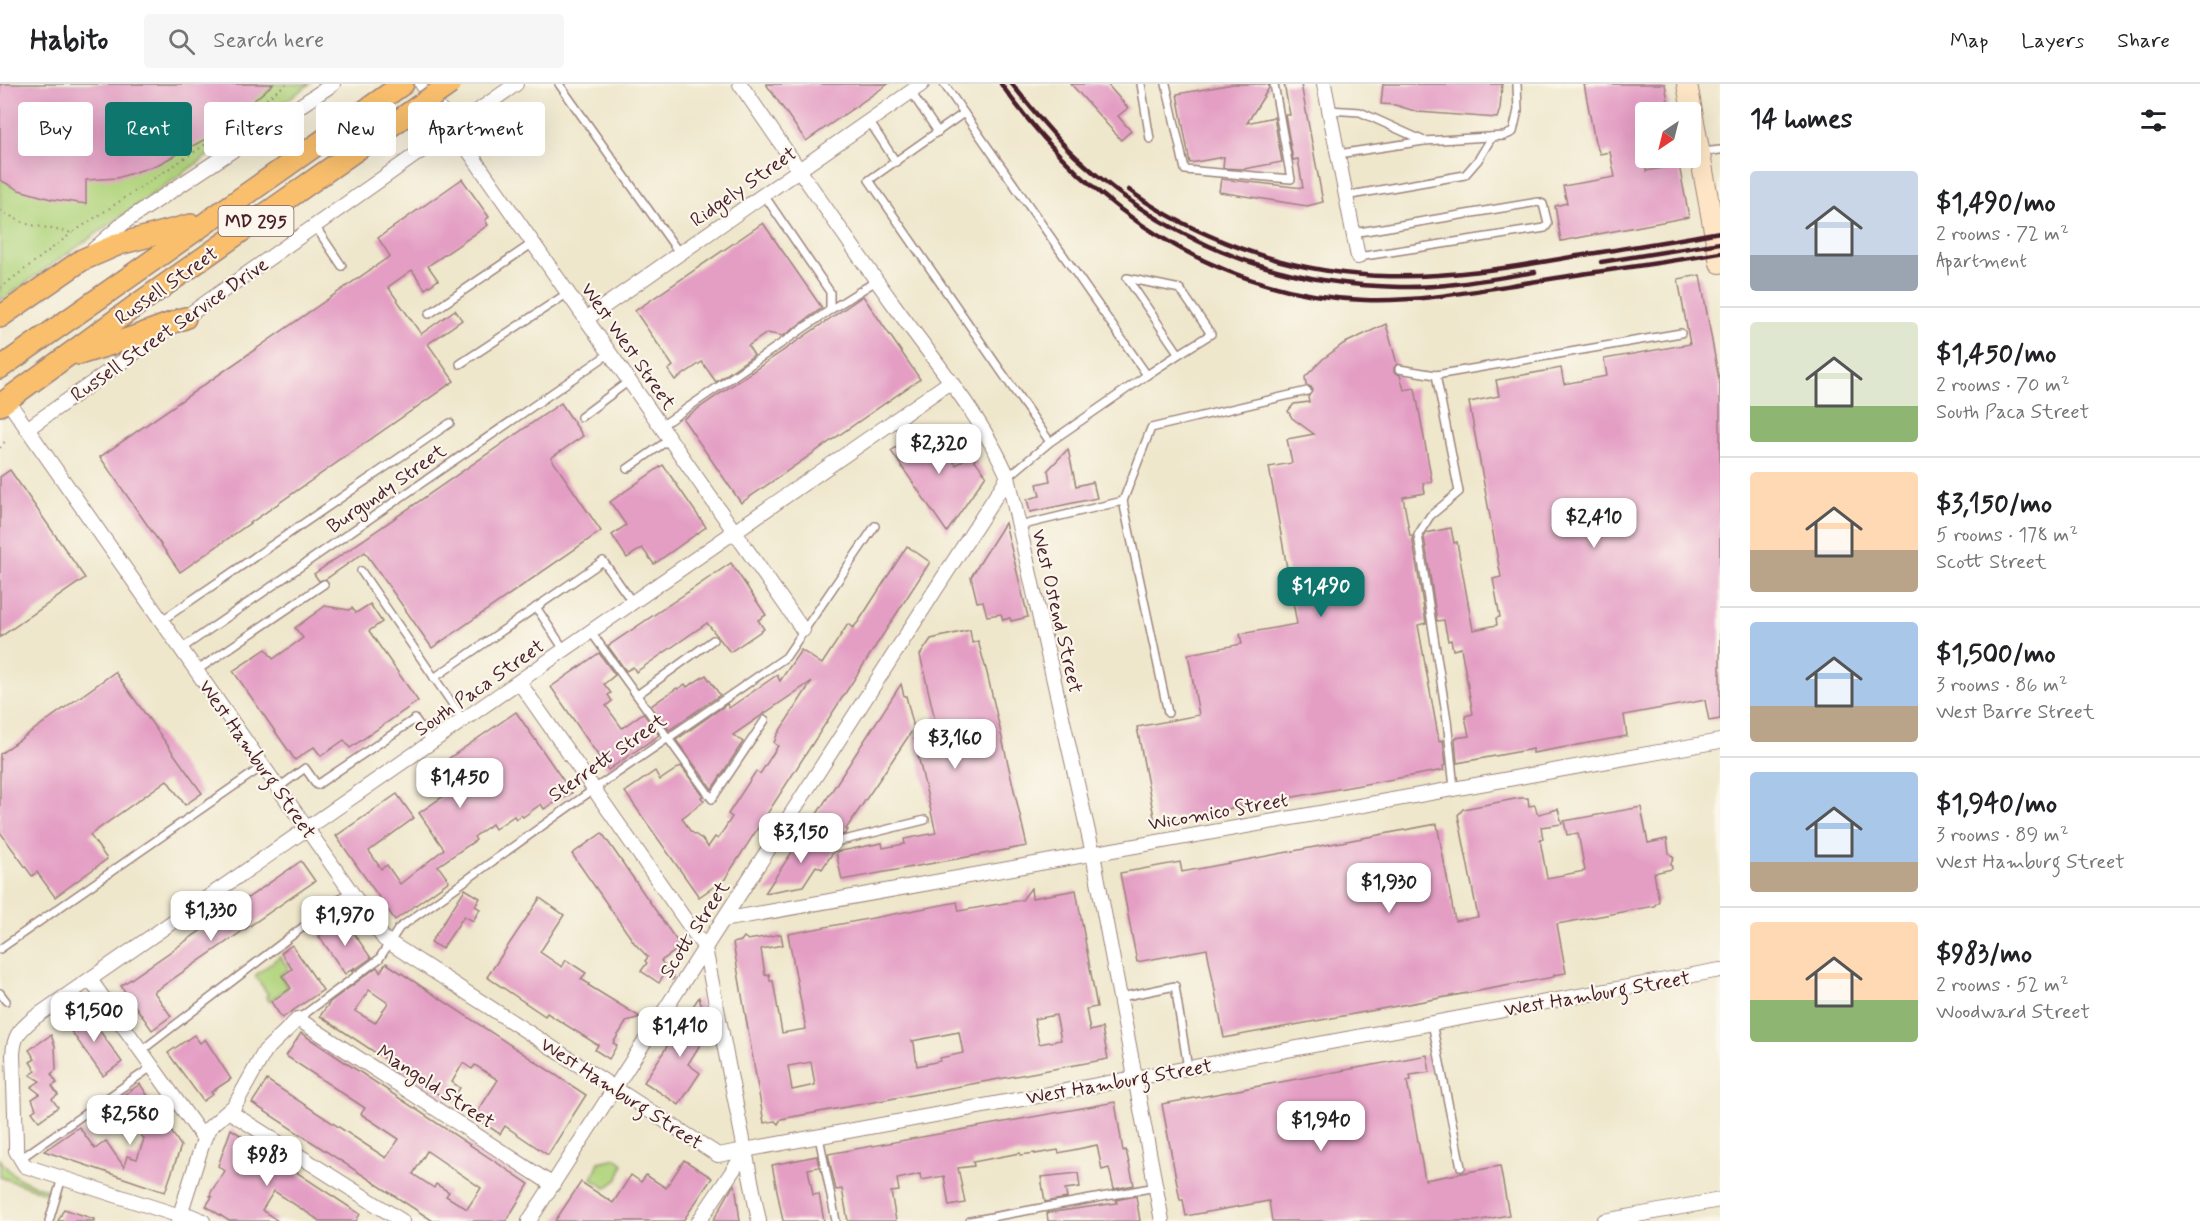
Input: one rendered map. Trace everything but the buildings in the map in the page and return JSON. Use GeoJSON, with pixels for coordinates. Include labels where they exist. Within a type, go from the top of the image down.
{"type":"FeatureCollection","features":[{"type":"Feature","properties":{"kind":"main road","name":"Russell Street"},"geometry":{"type":"LineString","coordinates":[[0,368],[403,84]]}},
{"type":"Feature","properties":{"kind":"main road","name":"Russell Street"},"geometry":{"type":"LineString","coordinates":[[2,399],[64,358],[450,84]]}},
{"type":"Feature","properties":{"kind":"main road"},"geometry":{"type":"LineString","coordinates":[[0,317],[82,260],[119,244],[208,220]]}},
{"type":"Feature","properties":{"kind":"main road"},"geometry":{"type":"LineString","coordinates":[[64,358],[131,338],[185,318]]}},
{"type":"Feature","properties":{"kind":"street"},"geometry":{"type":"LineString","coordinates":[[82,260],[126,221],[333,84]]}},
{"type":"Feature","properties":{"kind":"street","name":"West West Street"},"geometry":{"type":"LineString","coordinates":[[422,84],[434,102]]}},
{"type":"Feature","properties":{"kind":"street","name":"Russell Street Service Drive"},"geometry":{"type":"LineString","coordinates":[[491,102],[516,84]]}},
{"type":"Feature","properties":{"kind":"street","name":"West Ostend Street"},"geometry":{"type":"LineString","coordinates":[[740,84],[950,382],[997,451],[1008,477],[1094,854],[1162,1221]]}},
{"type":"Feature","properties":{"kind":"street"},"geometry":{"type":"LineString","coordinates":[[1324,84],[1358,257]]}},
{"type":"Feature","properties":{"kind":"street"},"geometry":{"type":"LineString","coordinates":[[1687,84],[1690,102]]}},
{"type":"Feature","properties":{"kind":"street","name":"Ridgely Street"},"geometry":{"type":"LineString","coordinates":[[586,319],[916,88]]}},
{"type":"Feature","properties":{"kind":"street","name":"Russell Street Service Drive"},"geometry":{"type":"LineString","coordinates":[[27,429],[415,156]]}},
{"type":"Feature","properties":{"kind":"street","name":"West West Street"},"geometry":{"type":"LineString","coordinates":[[472,156],[803,630]]}},
{"type":"Feature","properties":{"kind":"street"},"geometry":{"type":"LineString","coordinates":[[1701,158],[1720,263]]}},
{"type":"Feature","properties":{"kind":"street","name":"South Paca Street"},"geometry":{"type":"LineString","coordinates":[[20,1159],[16,1151],[14,1043],[16,1036],[34,1018],[91,981],[950,382]]}},
{"type":"Feature","properties":{"kind":"street","name":"West Hamburg Street"},"geometry":{"type":"LineString","coordinates":[[2,399],[27,429],[384,939],[718,1155],[1720,970]]}},
{"type":"Feature","properties":{"kind":"street","name":"Scott Street"},"geometry":{"type":"LineString","coordinates":[[529,1221],[1008,477]]}},
{"type":"Feature","properties":{"kind":"street"},"geometry":{"type":"LineString","coordinates":[[519,682],[705,948],[759,1221]]}},
{"type":"Feature","properties":{"kind":"street","name":"Wicomico Street"},"geometry":{"type":"LineString","coordinates":[[723,920],[1720,741]]}},
{"type":"Feature","properties":{"kind":"street"},"geometry":{"type":"LineString","coordinates":[[91,981],[204,1139],[179,1218]]}},
{"type":"Feature","properties":{"kind":"street","name":"Sterrett Street"},"geometry":{"type":"LineString","coordinates":[[204,1139],[209,1128],[230,1112],[265,1051],[298,1019]]}},
{"type":"Feature","properties":{"kind":"street","name":"Mangold Street"},"geometry":{"type":"LineString","coordinates":[[298,1019],[552,1185]]}},
{"type":"Feature","properties":{"kind":"street"},"geometry":{"type":"LineString","coordinates":[[230,1112],[402,1221]]}},
{"type":"Feature","properties":{"kind":"street"},"geometry":{"type":"LineString","coordinates":[[699,1221],[746,1150]]}},
{"type":"Feature","properties":{"kind":"street"},"geometry":{"type":"LineString","coordinates":[[20,1159],[25,1166],[179,1218],[189,1215],[203,1221]]}},
{"type":"Feature","properties":{"kind":"street"},"geometry":{"type":"LineString","coordinates":[[1604,1221],[1635,1218],[1720,1200]]}},
{"type":"Feature","properties":{"kind":"lane"},"geometry":{"type":"LineString","coordinates":[[560,84],[680,254]]}},
{"type":"Feature","properties":{"kind":"lane"},"geometry":{"type":"LineString","coordinates":[[944,84],[1148,375]]}},
{"type":"Feature","properties":{"kind":"lane"},"geometry":{"type":"LineString","coordinates":[[1141,84],[1150,139]]}},
{"type":"Feature","properties":{"kind":"lane"},"geometry":{"type":"LineString","coordinates":[[1166,84],[1185,170],[1291,179],[1274,84]]}},
{"type":"Feature","properties":{"kind":"lane"},"geometry":{"type":"LineString","coordinates":[[1336,154],[1424,141],[1504,136],[1513,132],[1518,110],[1517,84]]}},
{"type":"Feature","properties":{"kind":"lane"},"geometry":{"type":"LineString","coordinates":[[916,88],[938,132]]}},
{"type":"Feature","properties":{"kind":"lane"},"geometry":{"type":"LineString","coordinates":[[1328,110],[1360,112],[1424,141]]}},
{"type":"Feature","properties":{"kind":"lane"},"geometry":{"type":"LineString","coordinates":[[964,113],[869,180],[1050,442]]}},
{"type":"Feature","properties":{"kind":"lane"},"geometry":{"type":"LineString","coordinates":[[869,121],[896,162]]}},
{"type":"Feature","properties":{"kind":"lane"},"geometry":{"type":"LineString","coordinates":[[1345,196],[1465,175],[1478,160],[1492,137]]}},
{"type":"Feature","properties":{"kind":"lane"},"geometry":{"type":"LineString","coordinates":[[1701,152],[1720,150]]}},
{"type":"Feature","properties":{"kind":"lane"},"geometry":{"type":"LineString","coordinates":[[764,195],[830,292],[830,310]]}},
{"type":"Feature","properties":{"kind":"lane"},"geometry":{"type":"LineString","coordinates":[[1353,233],[1538,202],[1543,204],[1548,224],[1545,228],[1358,257]]}},
{"type":"Feature","properties":{"kind":"lane"},"geometry":{"type":"LineString","coordinates":[[315,226],[342,266]]}},
{"type":"Feature","properties":{"kind":"lane"},"geometry":{"type":"LineString","coordinates":[[429,314],[533,243]]}},
{"type":"Feature","properties":{"kind":"lane"},"geometry":{"type":"LineString","coordinates":[[1008,477],[1050,442],[1211,333],[1180,290],[1127,278],[1179,354]]}},
{"type":"Feature","properties":{"kind":"lane"},"geometry":{"type":"LineString","coordinates":[[661,426],[876,280]]}},
{"type":"Feature","properties":{"kind":"lane"},"geometry":{"type":"LineString","coordinates":[[460,364],[568,293]]}},
{"type":"Feature","properties":{"kind":"lane"},"geometry":{"type":"LineString","coordinates":[[1399,369],[1436,375],[1681,333]]}},
{"type":"Feature","properties":{"kind":"lane","name":"Burgundy Street"},"geometry":{"type":"LineString","coordinates":[[181,650],[610,353]]}},
{"type":"Feature","properties":{"kind":"lane"},"geometry":{"type":"LineString","coordinates":[[1436,375],[1459,492],[1430,516],[1418,535],[1447,720],[1454,788]]}},
{"type":"Feature","properties":{"kind":"lane"},"geometry":{"type":"LineString","coordinates":[[581,417],[629,381]]}},
{"type":"Feature","properties":{"kind":"lane"},"geometry":{"type":"LineString","coordinates":[[1168,713],[1123,501],[1151,428],[1307,391]]}},
{"type":"Feature","properties":{"kind":"lane"},"geometry":{"type":"LineString","coordinates":[[161,621],[450,423]]}},
{"type":"Feature","properties":{"kind":"lane"},"geometry":{"type":"LineString","coordinates":[[627,469],[670,439]]}},
{"type":"Feature","properties":{"kind":"lane"},"geometry":{"type":"LineString","coordinates":[[1019,526],[1123,501]]}},
{"type":"Feature","properties":{"kind":"lane","name":"Sterrett Street"},"geometry":{"type":"LineString","coordinates":[[298,1019],[379,959],[399,928],[594,789],[786,657],[875,526]]}},
{"type":"Feature","properties":{"kind":"lane"},"geometry":{"type":"LineString","coordinates":[[434,678],[603,561],[633,603]]}},
{"type":"Feature","properties":{"kind":"lane"},"geometry":{"type":"LineString","coordinates":[[361,571],[464,721]]}},
{"type":"Feature","properties":{"kind":"lane"},"geometry":{"type":"LineString","coordinates":[[196,671],[324,584]]}},
{"type":"Feature","properties":{"kind":"lane"},"geometry":{"type":"LineString","coordinates":[[536,607],[565,651]]}},
{"type":"Feature","properties":{"kind":"lane"},"geometry":{"type":"LineString","coordinates":[[591,632],[712,799],[765,720]]}},
{"type":"Feature","properties":{"kind":"lane"},"geometry":{"type":"LineString","coordinates":[[637,695],[713,640]]}},
{"type":"Feature","properties":{"kind":"lane"},"geometry":{"type":"LineString","coordinates":[[278,788],[305,768],[317,785],[415,719],[432,743]]}},
{"type":"Feature","properties":{"kind":"lane"},"geometry":{"type":"LineString","coordinates":[[0,949],[263,766]]}},
{"type":"Feature","properties":{"kind":"lane"},"geometry":{"type":"LineString","coordinates":[[790,816],[832,843],[925,820]]}},
{"type":"Feature","properties":{"kind":"lane"},"geometry":{"type":"LineString","coordinates":[[141,1051],[350,891]]}},
{"type":"Feature","properties":{"kind":"lane"},"geometry":{"type":"LineString","coordinates":[[1121,997],[1176,986],[1188,1069]]}},
{"type":"Feature","properties":{"kind":"lane"},"geometry":{"type":"LineString","coordinates":[[0,993],[6,1001]]}},
{"type":"Feature","properties":{"kind":"lane"},"geometry":{"type":"LineString","coordinates":[[1432,1023],[1461,1167]]}},
{"type":"Feature","properties":{"kind":"lane"},"geometry":{"type":"LineString","coordinates":[[20,1159],[153,1066]]}},
{"type":"Feature","properties":{"kind":"lane"},"geometry":{"type":"LineString","coordinates":[[819,1137],[836,1221]]}},
{"type":"Feature","properties":{"kind":"lane"},"geometry":{"type":"LineString","coordinates":[[49,1221],[63,1178]]}},
{"type":"Feature","properties":{"kind":"lane"},"geometry":{"type":"LineString","coordinates":[[970,1221],[1157,1187]]}},
{"type":"Feature","properties":{"kind":"path"},"geometry":{"type":"LineString","coordinates":[[0,288],[72,233],[221,134],[286,84]]}},
{"type":"Feature","properties":{"kind":"path"},"geometry":{"type":"LineString","coordinates":[[0,211],[27,224],[72,233]]}},
{"type":"Feature","properties":{"kind":"path"},"geometry":{"type":"LineString","coordinates":[[0,448],[6,440]]}},
{"type":"Feature","properties":{"kind":"green space"},"geometry":{"type":"Polygon","coordinates":[[[0,84],[310,84],[284,102],[204,102],[204,156],[207,156],[0,301],[0,84]]]}},
{"type":"Feature","properties":{"kind":"green space"},"geometry":{"type":"Polygon","coordinates":[[[280,956],[289,969],[280,975],[288,988],[269,1001],[266,997],[268,994],[255,976],[280,956]]]}},
{"type":"Feature","properties":{"kind":"green space"},"geometry":{"type":"Polygon","coordinates":[[[616,1158],[623,1164],[618,1179],[606,1188],[592,1179],[599,1162],[616,1158]]]}},
{"type":"Feature","properties":{"kind":"green space"},"geometry":{"type":"Polygon","coordinates":[[[0,1159],[14,1175],[25,1182],[45,1189],[47,1194],[0,1177],[0,1159]]]}},
{"type":"Feature","properties":{"kind":"railway"},"geometry":{"type":"LineString","coordinates":[[1001,84],[1035,128],[1073,168],[1114,204],[1158,236],[1206,261],[1256,281],[1309,294],[1365,300],[1435,297],[1720,253]]}},
{"type":"Feature","properties":{"kind":"railway"},"geometry":{"type":"LineString","coordinates":[[1012,84],[1067,148],[1110,186],[1147,212],[1225,253],[1310,278],[1400,287],[1434,286],[1535,272]]}},
{"type":"Feature","properties":{"kind":"railway"},"geometry":{"type":"LineString","coordinates":[[1129,190],[1157,209],[1188,225],[1255,254],[1301,266],[1346,273],[1390,276],[1481,271],[1720,232]]}},
{"type":"Feature","properties":{"kind":"railway"},"geometry":{"type":"LineString","coordinates":[[1601,262],[1720,243]]}}]}
